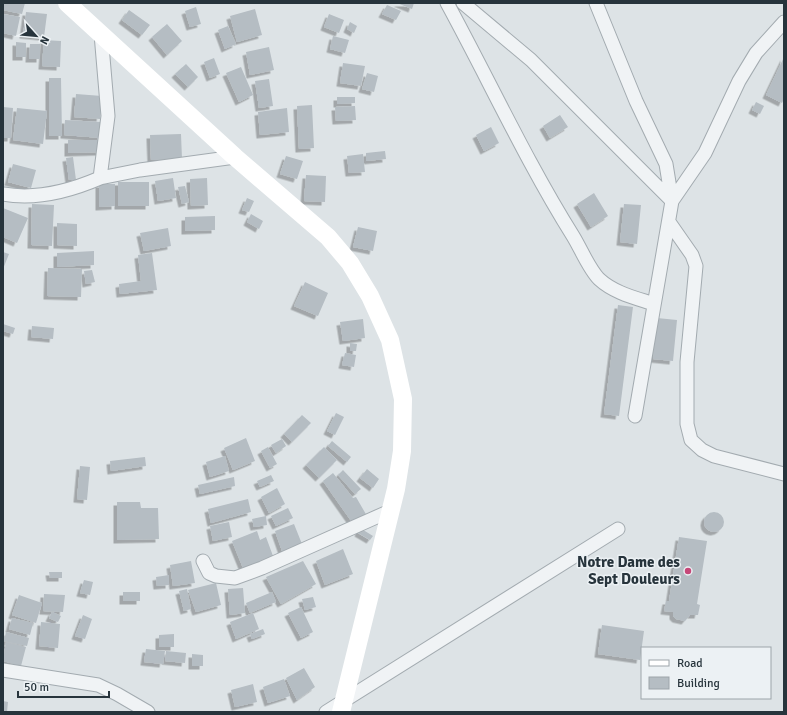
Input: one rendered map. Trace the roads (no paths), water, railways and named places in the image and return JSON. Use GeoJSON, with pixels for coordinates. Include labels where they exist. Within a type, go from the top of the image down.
{"type":"FeatureCollection","features":[{"type":"Feature","properties":{"kind":"main road"},"geometry":{"type":"LineString","coordinates":[[67,3],[235,157],[328,237],[350,263],[370,296],[390,340],[403,399],[402,451],[390,511],[343,707]]}},
{"type":"Feature","properties":{"kind":"street"},"geometry":{"type":"LineString","coordinates":[[447,3],[555,208],[585,255],[593,272],[614,290],[654,304]]}},
{"type":"Feature","properties":{"kind":"street"},"geometry":{"type":"LineString","coordinates":[[463,3],[531,60],[672,201]]}},
{"type":"Feature","properties":{"kind":"street"},"geometry":{"type":"LineString","coordinates":[[596,3],[636,101],[666,164],[672,201],[635,416]]}},
{"type":"Feature","properties":{"kind":"street"},"geometry":{"type":"LineString","coordinates":[[672,201],[705,153],[739,81],[753,59],[784,22]]}},
{"type":"Feature","properties":{"kind":"street"},"geometry":{"type":"LineString","coordinates":[[100,178],[108,116],[101,34]]}},
{"type":"Feature","properties":{"kind":"street"},"geometry":{"type":"LineString","coordinates":[[3,194],[17,196],[40,196],[100,178],[140,170],[235,157]]}},
{"type":"Feature","properties":{"kind":"street"},"geometry":{"type":"LineString","coordinates":[[669,222],[692,255],[696,266],[687,362],[687,424],[691,440],[698,448],[714,456],[784,474]]}},
{"type":"Feature","properties":{"kind":"street"},"geometry":{"type":"LineString","coordinates":[[203,560],[209,573],[216,576],[235,578],[262,568],[390,511]]}},
{"type":"Feature","properties":{"kind":"street"},"geometry":{"type":"LineString","coordinates":[[326,712],[343,707],[618,529]]}},
{"type":"Feature","properties":{"kind":"street"},"geometry":{"type":"LineString","coordinates":[[3,670],[98,685],[148,712]]}},
{"type":"Feature","properties":{"kind":"place","name":"Notre Dame des Sept Douleurs"},"geometry":{"type":"Point","coordinates":[688,571]}}]}
